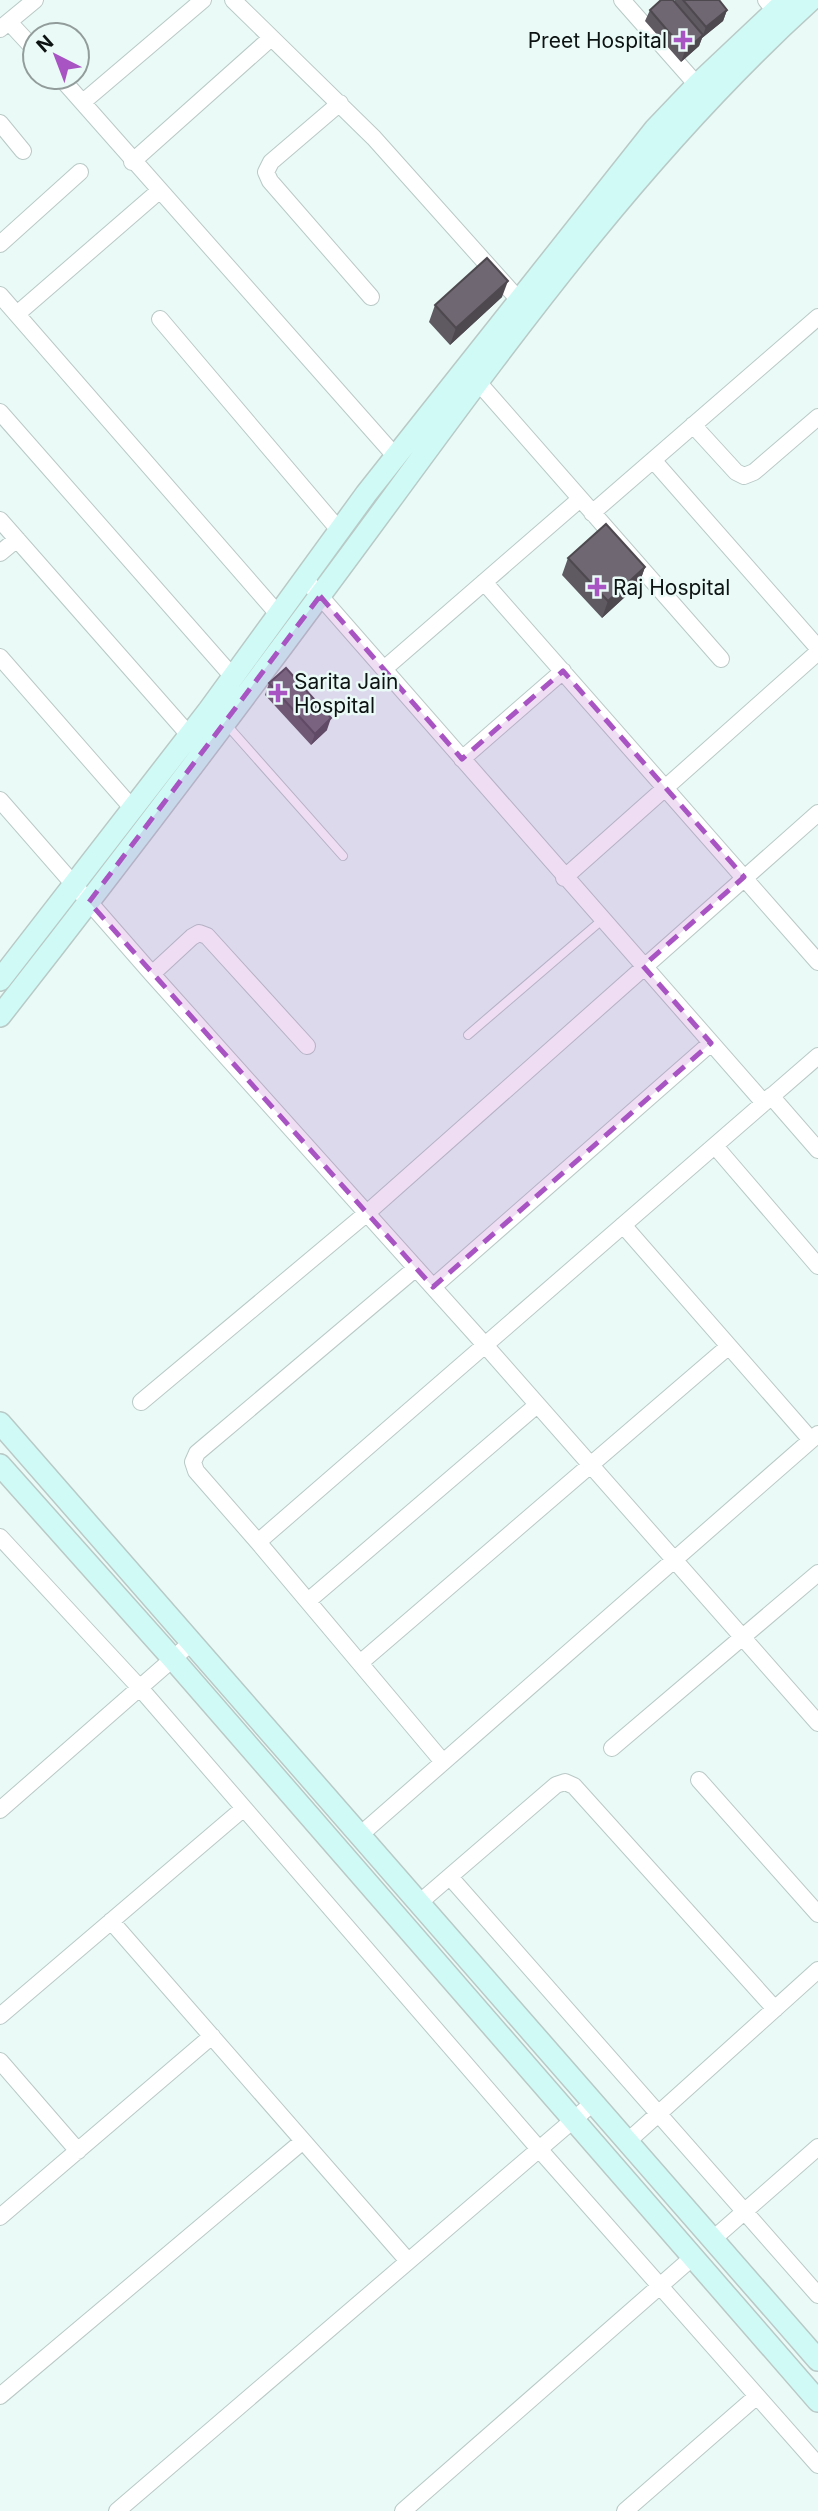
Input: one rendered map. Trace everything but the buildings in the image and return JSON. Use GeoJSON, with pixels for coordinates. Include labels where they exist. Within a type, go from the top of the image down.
{"type":"FeatureCollection","features":[{"type":"Feature","properties":{"kind":"street"},"geometry":{"type":"LineString","coordinates":[[21,39],[4,25],[35,0]]}},
{"type":"Feature","properties":{"kind":"street"},"geometry":{"type":"LineString","coordinates":[[83,102],[203,0]]}},
{"type":"Feature","properties":{"kind":"street"},"geometry":{"type":"LineString","coordinates":[[233,0],[374,138],[525,307]]}},
{"type":"Feature","properties":{"kind":"street"},"geometry":{"type":"LineString","coordinates":[[622,0],[697,85]]}},
{"type":"Feature","properties":{"kind":"street"},"geometry":{"type":"LineString","coordinates":[[662,136],[811,0]]}},
{"type":"Feature","properties":{"kind":"street"},"geometry":{"type":"LineString","coordinates":[[0,1016],[82,894],[133,809],[190,736],[339,530],[396,457],[471,375],[662,136],[697,85],[776,4]]}},
{"type":"Feature","properties":{"kind":"street"},"geometry":{"type":"LineString","coordinates":[[132,162],[271,38]]}},
{"type":"Feature","properties":{"kind":"street"},"geometry":{"type":"LineString","coordinates":[[73,91],[132,162],[396,457]]}},
{"type":"Feature","properties":{"kind":"street"},"geometry":{"type":"LineString","coordinates":[[340,103],[271,162],[266,172],[270,181],[371,297]]}},
{"type":"Feature","properties":{"kind":"street"},"geometry":{"type":"LineString","coordinates":[[0,123],[23,151]]}},
{"type":"Feature","properties":{"kind":"street"},"geometry":{"type":"LineString","coordinates":[[0,244],[80,172]]}},
{"type":"Feature","properties":{"kind":"street"},"geometry":{"type":"LineString","coordinates":[[17,314],[159,191]]}},
{"type":"Feature","properties":{"kind":"street"},"geometry":{"type":"LineString","coordinates":[[0,295],[278,614]]}},
{"type":"Feature","properties":{"kind":"street"},"geometry":{"type":"LineString","coordinates":[[592,513],[818,317]]}},
{"type":"Feature","properties":{"kind":"street"},"geometry":{"type":"LineString","coordinates":[[159,320],[339,530]]}},
{"type":"Feature","properties":{"kind":"street"},"geometry":{"type":"LineString","coordinates":[[471,375],[721,659]]}},
{"type":"Feature","properties":{"kind":"street"},"geometry":{"type":"LineString","coordinates":[[0,980],[82,894],[224,722],[320,596],[471,375]]}},
{"type":"Feature","properties":{"kind":"street"},"geometry":{"type":"LineString","coordinates":[[0,412],[233,677]]}},
{"type":"Feature","properties":{"kind":"street"},"geometry":{"type":"LineString","coordinates":[[693,425],[736,472],[744,476],[754,472],[818,417]]}},
{"type":"Feature","properties":{"kind":"street"},"geometry":{"type":"LineString","coordinates":[[564,878],[818,650],[653,460]]}},
{"type":"Feature","properties":{"kind":"street"},"geometry":{"type":"LineString","coordinates":[[384,669],[580,499]]}},
{"type":"Feature","properties":{"kind":"street"},"geometry":{"type":"LineString","coordinates":[[0,520],[190,736]]}},
{"type":"Feature","properties":{"kind":"street"},"geometry":{"type":"LineString","coordinates":[[0,553],[16,539]]}},
{"type":"Feature","properties":{"kind":"street"},"geometry":{"type":"LineString","coordinates":[[305,579],[711,1043],[818,1150]]}},
{"type":"Feature","properties":{"kind":"street"},"geometry":{"type":"LineString","coordinates":[[484,582],[818,962]]}},
{"type":"Feature","properties":{"kind":"street"},"geometry":{"type":"LineString","coordinates":[[0,657],[133,809]]}},
{"type":"Feature","properties":{"kind":"street"},"geometry":{"type":"LineString","coordinates":[[462,759],[563,671]]}},
{"type":"Feature","properties":{"kind":"street"},"geometry":{"type":"LineString","coordinates":[[0,800],[818,1723]]}},
{"type":"Feature","properties":{"kind":"street"},"geometry":{"type":"LineString","coordinates":[[141,1402],[367,1213],[818,813]]}},
{"type":"Feature","properties":{"kind":"street"},"geometry":{"type":"LineString","coordinates":[[152,974],[192,937],[199,933],[206,936],[307,1046]]}},
{"type":"Feature","properties":{"kind":"street"},"geometry":{"type":"LineString","coordinates":[[433,1287],[711,1043]]}},
{"type":"Feature","properties":{"kind":"street"},"geometry":{"type":"LineString","coordinates":[[258,1542],[818,1056]]}},
{"type":"Feature","properties":{"kind":"street"},"geometry":{"type":"LineString","coordinates":[[715,1146],[818,1266]]}},
{"type":"Feature","properties":{"kind":"street"},"geometry":{"type":"LineString","coordinates":[[359,1835],[814,1437],[729,1346],[623,1225]]}},
{"type":"Feature","properties":{"kind":"street"},"geometry":{"type":"LineString","coordinates":[[416,1268],[197,1453],[192,1462],[195,1471],[443,1762]]}},
{"type":"Feature","properties":{"kind":"street"},"geometry":{"type":"LineString","coordinates":[[360,1664],[729,1346]]}},
{"type":"Feature","properties":{"kind":"street"},"geometry":{"type":"LineString","coordinates":[[308,1601],[537,1405]]}},
{"type":"Feature","properties":{"kind":"street"},"geometry":{"type":"LineString","coordinates":[[0,1423],[818,2360]]}},
{"type":"Feature","properties":{"kind":"street"},"geometry":{"type":"LineString","coordinates":[[0,1465],[173,1659],[818,2401]]}},
{"type":"Feature","properties":{"kind":"street"},"geometry":{"type":"LineString","coordinates":[[0,1537],[140,1688],[539,2149],[818,2465]]}},
{"type":"Feature","properties":{"kind":"street"},"geometry":{"type":"LineString","coordinates":[[612,1748],[818,1573]]}},
{"type":"Feature","properties":{"kind":"street"},"geometry":{"type":"LineString","coordinates":[[0,1810],[192,1642]]}},
{"type":"Feature","properties":{"kind":"street"},"geometry":{"type":"LineString","coordinates":[[699,1780],[818,1914]]}},
{"type":"Feature","properties":{"kind":"street"},"geometry":{"type":"LineString","coordinates":[[419,1903],[556,1785],[565,1782],[573,1786],[775,2009]]}},
{"type":"Feature","properties":{"kind":"street"},"geometry":{"type":"LineString","coordinates":[[0,2016],[244,1808]]}},
{"type":"Feature","properties":{"kind":"street"},"geometry":{"type":"LineString","coordinates":[[450,1877],[818,2295]]}},
{"type":"Feature","properties":{"kind":"street"},"geometry":{"type":"LineString","coordinates":[[111,1921],[408,2262]]}},
{"type":"Feature","properties":{"kind":"street"},"geometry":{"type":"LineString","coordinates":[[627,2143],[818,1970]]}},
{"type":"Feature","properties":{"kind":"street"},"geometry":{"type":"LineString","coordinates":[[0,2217],[212,2036]]}},
{"type":"Feature","properties":{"kind":"street"},"geometry":{"type":"LineString","coordinates":[[0,2061],[78,2151]]}},
{"type":"Feature","properties":{"kind":"street"},"geometry":{"type":"LineString","coordinates":[[117,2511],[593,2103]]}},
{"type":"Feature","properties":{"kind":"street"},"geometry":{"type":"LineString","coordinates":[[0,2396],[303,2141]]}},
{"type":"Feature","properties":{"kind":"street"},"geometry":{"type":"LineString","coordinates":[[712,2240],[818,2147]]}},
{"type":"Feature","properties":{"kind":"street"},"geometry":{"type":"LineString","coordinates":[[403,2511],[693,2256]]}},
{"type":"Feature","properties":{"kind":"street"},"geometry":{"type":"LineString","coordinates":[[627,2511],[757,2396]]}},
{"type":"Feature","properties":{"kind":"lane"},"geometry":{"type":"LineString","coordinates":[[224,722],[343,856]]}},
{"type":"Feature","properties":{"kind":"lane"},"geometry":{"type":"LineString","coordinates":[[468,1035],[602,920]]}},
{"type":"Feature","properties":{"kind":"highlighted area"},"geometry":{"type":"Polygon","coordinates":[[[320,596],[462,759],[563,671],[744,877],[643,966],[711,1043],[433,1287],[89,902],[320,596]]]}},
{"type":"Feature","properties":{"kind":"place","name":"Preet Hospital"},"geometry":{"type":"Point","coordinates":[683,40]}},
{"type":"Feature","properties":{"kind":"place","name":"Raj Hospital"},"geometry":{"type":"Point","coordinates":[597,587]}},
{"type":"Feature","properties":{"kind":"place","name":"Sarita Jain Hospital"},"geometry":{"type":"Point","coordinates":[278,693]}}]}
